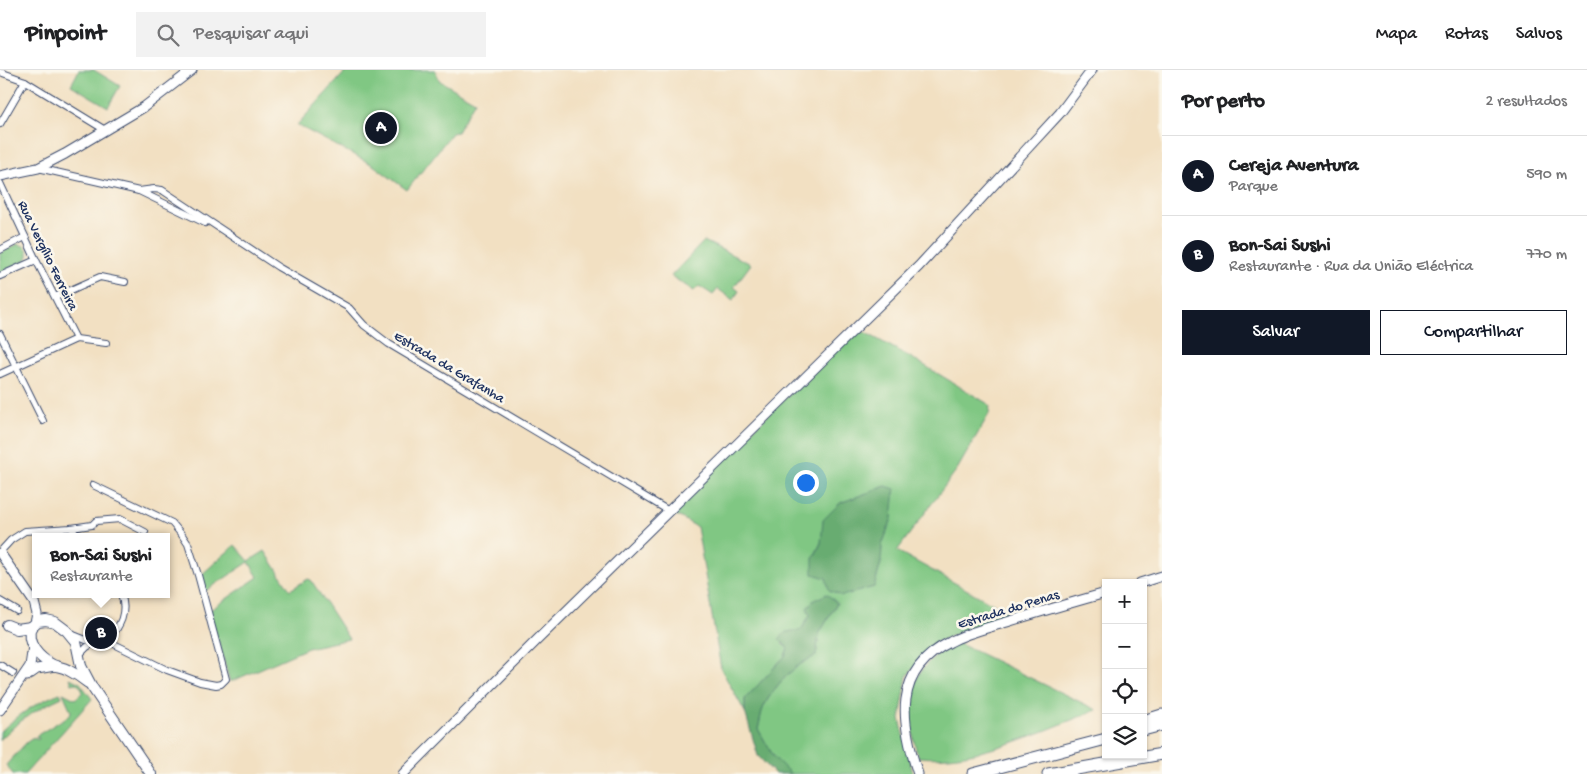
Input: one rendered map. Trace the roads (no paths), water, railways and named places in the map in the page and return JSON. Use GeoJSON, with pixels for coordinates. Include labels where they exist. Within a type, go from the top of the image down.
{"type":"FeatureCollection","features":[{"type":"Feature","properties":{"kind":"highway"},"geometry":{"type":"LineString","coordinates":[[1147,720],[1162,715]]}},
{"type":"Feature","properties":{"kind":"highway"},"geometry":{"type":"LineString","coordinates":[[1147,729],[1162,725]]}},
{"type":"Feature","properties":{"kind":"highway"},"geometry":{"type":"LineString","coordinates":[[1147,734],[1162,731]]}},
{"type":"Feature","properties":{"kind":"highway"},"geometry":{"type":"LineString","coordinates":[[974,774],[1102,734]]}},
{"type":"Feature","properties":{"kind":"highway"},"geometry":{"type":"LineString","coordinates":[[974,774],[1102,740]]}},
{"type":"Feature","properties":{"kind":"highway"},"geometry":{"type":"LineString","coordinates":[[974,774],[1102,745]]}},
{"type":"Feature","properties":{"kind":"highway"},"geometry":{"type":"LineString","coordinates":[[1048,774],[1162,754]]}},
{"type":"Feature","properties":{"kind":"main road"},"geometry":{"type":"LineString","coordinates":[[3,623],[17,629],[33,625],[42,620],[49,620],[60,625],[70,634],[76,642],[81,666],[92,687],[153,774]]}},
{"type":"Feature","properties":{"kind":"main road"},"geometry":{"type":"LineString","coordinates":[[3,623],[32,645],[40,656],[81,677],[92,687]]}},
{"type":"Feature","properties":{"kind":"main road"},"geometry":{"type":"LineString","coordinates":[[32,645],[30,634],[33,625]]}},
{"type":"Feature","properties":{"kind":"main road"},"geometry":{"type":"LineString","coordinates":[[60,667],[73,665],[78,656]]}},
{"type":"Feature","properties":{"kind":"street"},"geometry":{"type":"LineString","coordinates":[[0,176],[38,168],[65,154],[144,107],[192,70]]}},
{"type":"Feature","properties":{"kind":"street"},"geometry":{"type":"LineString","coordinates":[[403,774],[919,266],[1060,113],[1092,70]]}},
{"type":"Feature","properties":{"kind":"street"},"geometry":{"type":"LineString","coordinates":[[0,72],[25,81],[105,130]]}},
{"type":"Feature","properties":{"kind":"street"},"geometry":{"type":"LineString","coordinates":[[0,124],[25,81]]}},
{"type":"Feature","properties":{"kind":"street","name":"Estrada da Grafanha"},"geometry":{"type":"LineString","coordinates":[[38,168],[139,192],[226,233]]}},
{"type":"Feature","properties":{"kind":"street","name":"Rua Vergílio Ferreira"},"geometry":{"type":"LineString","coordinates":[[0,183],[76,339]]}},
{"type":"Feature","properties":{"kind":"street","name":"Estrada da Grafanha"},"geometry":{"type":"LineString","coordinates":[[139,192],[154,189],[162,190],[278,267],[349,308],[364,325],[389,344],[669,511]]}},
{"type":"Feature","properties":{"kind":"street"},"geometry":{"type":"LineString","coordinates":[[0,250],[25,237]]}},
{"type":"Feature","properties":{"kind":"street"},"geometry":{"type":"LineString","coordinates":[[0,276],[36,260]]}},
{"type":"Feature","properties":{"kind":"street"},"geometry":{"type":"LineString","coordinates":[[55,297],[100,277],[124,282]]}},
{"type":"Feature","properties":{"kind":"street"},"geometry":{"type":"LineString","coordinates":[[0,334],[43,421]]}},
{"type":"Feature","properties":{"kind":"street"},"geometry":{"type":"LineString","coordinates":[[0,374],[76,339],[106,343]]}},
{"type":"Feature","properties":{"kind":"street"},"geometry":{"type":"LineString","coordinates":[[70,634],[83,639],[108,641],[167,670],[200,682],[216,685],[221,684],[226,679],[198,575],[188,544],[182,535],[172,523],[92,485]]}},
{"type":"Feature","properties":{"kind":"street"},"geometry":{"type":"LineString","coordinates":[[33,625],[37,614],[34,602],[0,552],[11,540],[26,531],[71,528],[92,524],[96,521],[120,519],[146,532]]}},
{"type":"Feature","properties":{"kind":"street"},"geometry":{"type":"LineString","coordinates":[[71,528],[75,533]]}},
{"type":"Feature","properties":{"kind":"street"},"geometry":{"type":"LineString","coordinates":[[1147,581],[1162,576]]}},
{"type":"Feature","properties":{"kind":"street","name":"Estrada do Penas"},"geometry":{"type":"LineString","coordinates":[[918,774],[906,727],[906,699],[915,674],[929,656],[949,642],[979,630],[1102,594]]}},
{"type":"Feature","properties":{"kind":"street"},"geometry":{"type":"LineString","coordinates":[[108,641],[122,622],[124,608],[122,598]]}},
{"type":"Feature","properties":{"kind":"street"},"geometry":{"type":"LineString","coordinates":[[0,601],[17,611]]}},
{"type":"Feature","properties":{"kind":"street"},"geometry":{"type":"LineString","coordinates":[[78,656],[87,647],[98,641]]}},
{"type":"Feature","properties":{"kind":"street"},"geometry":{"type":"LineString","coordinates":[[0,710],[30,666],[32,645]]}},
{"type":"Feature","properties":{"kind":"street"},"geometry":{"type":"LineString","coordinates":[[0,665],[11,672]]}},
{"type":"Feature","properties":{"kind":"street"},"geometry":{"type":"LineString","coordinates":[[21,681],[37,668],[60,667]]}},
{"type":"Feature","properties":{"kind":"place","name":"Cereja Aventura"},"geometry":{"type":"Point","coordinates":[381,128]}},
{"type":"Feature","properties":{"kind":"place","name":"Bon-Sai Sushi"},"geometry":{"type":"Point","coordinates":[101,633]}}]}
